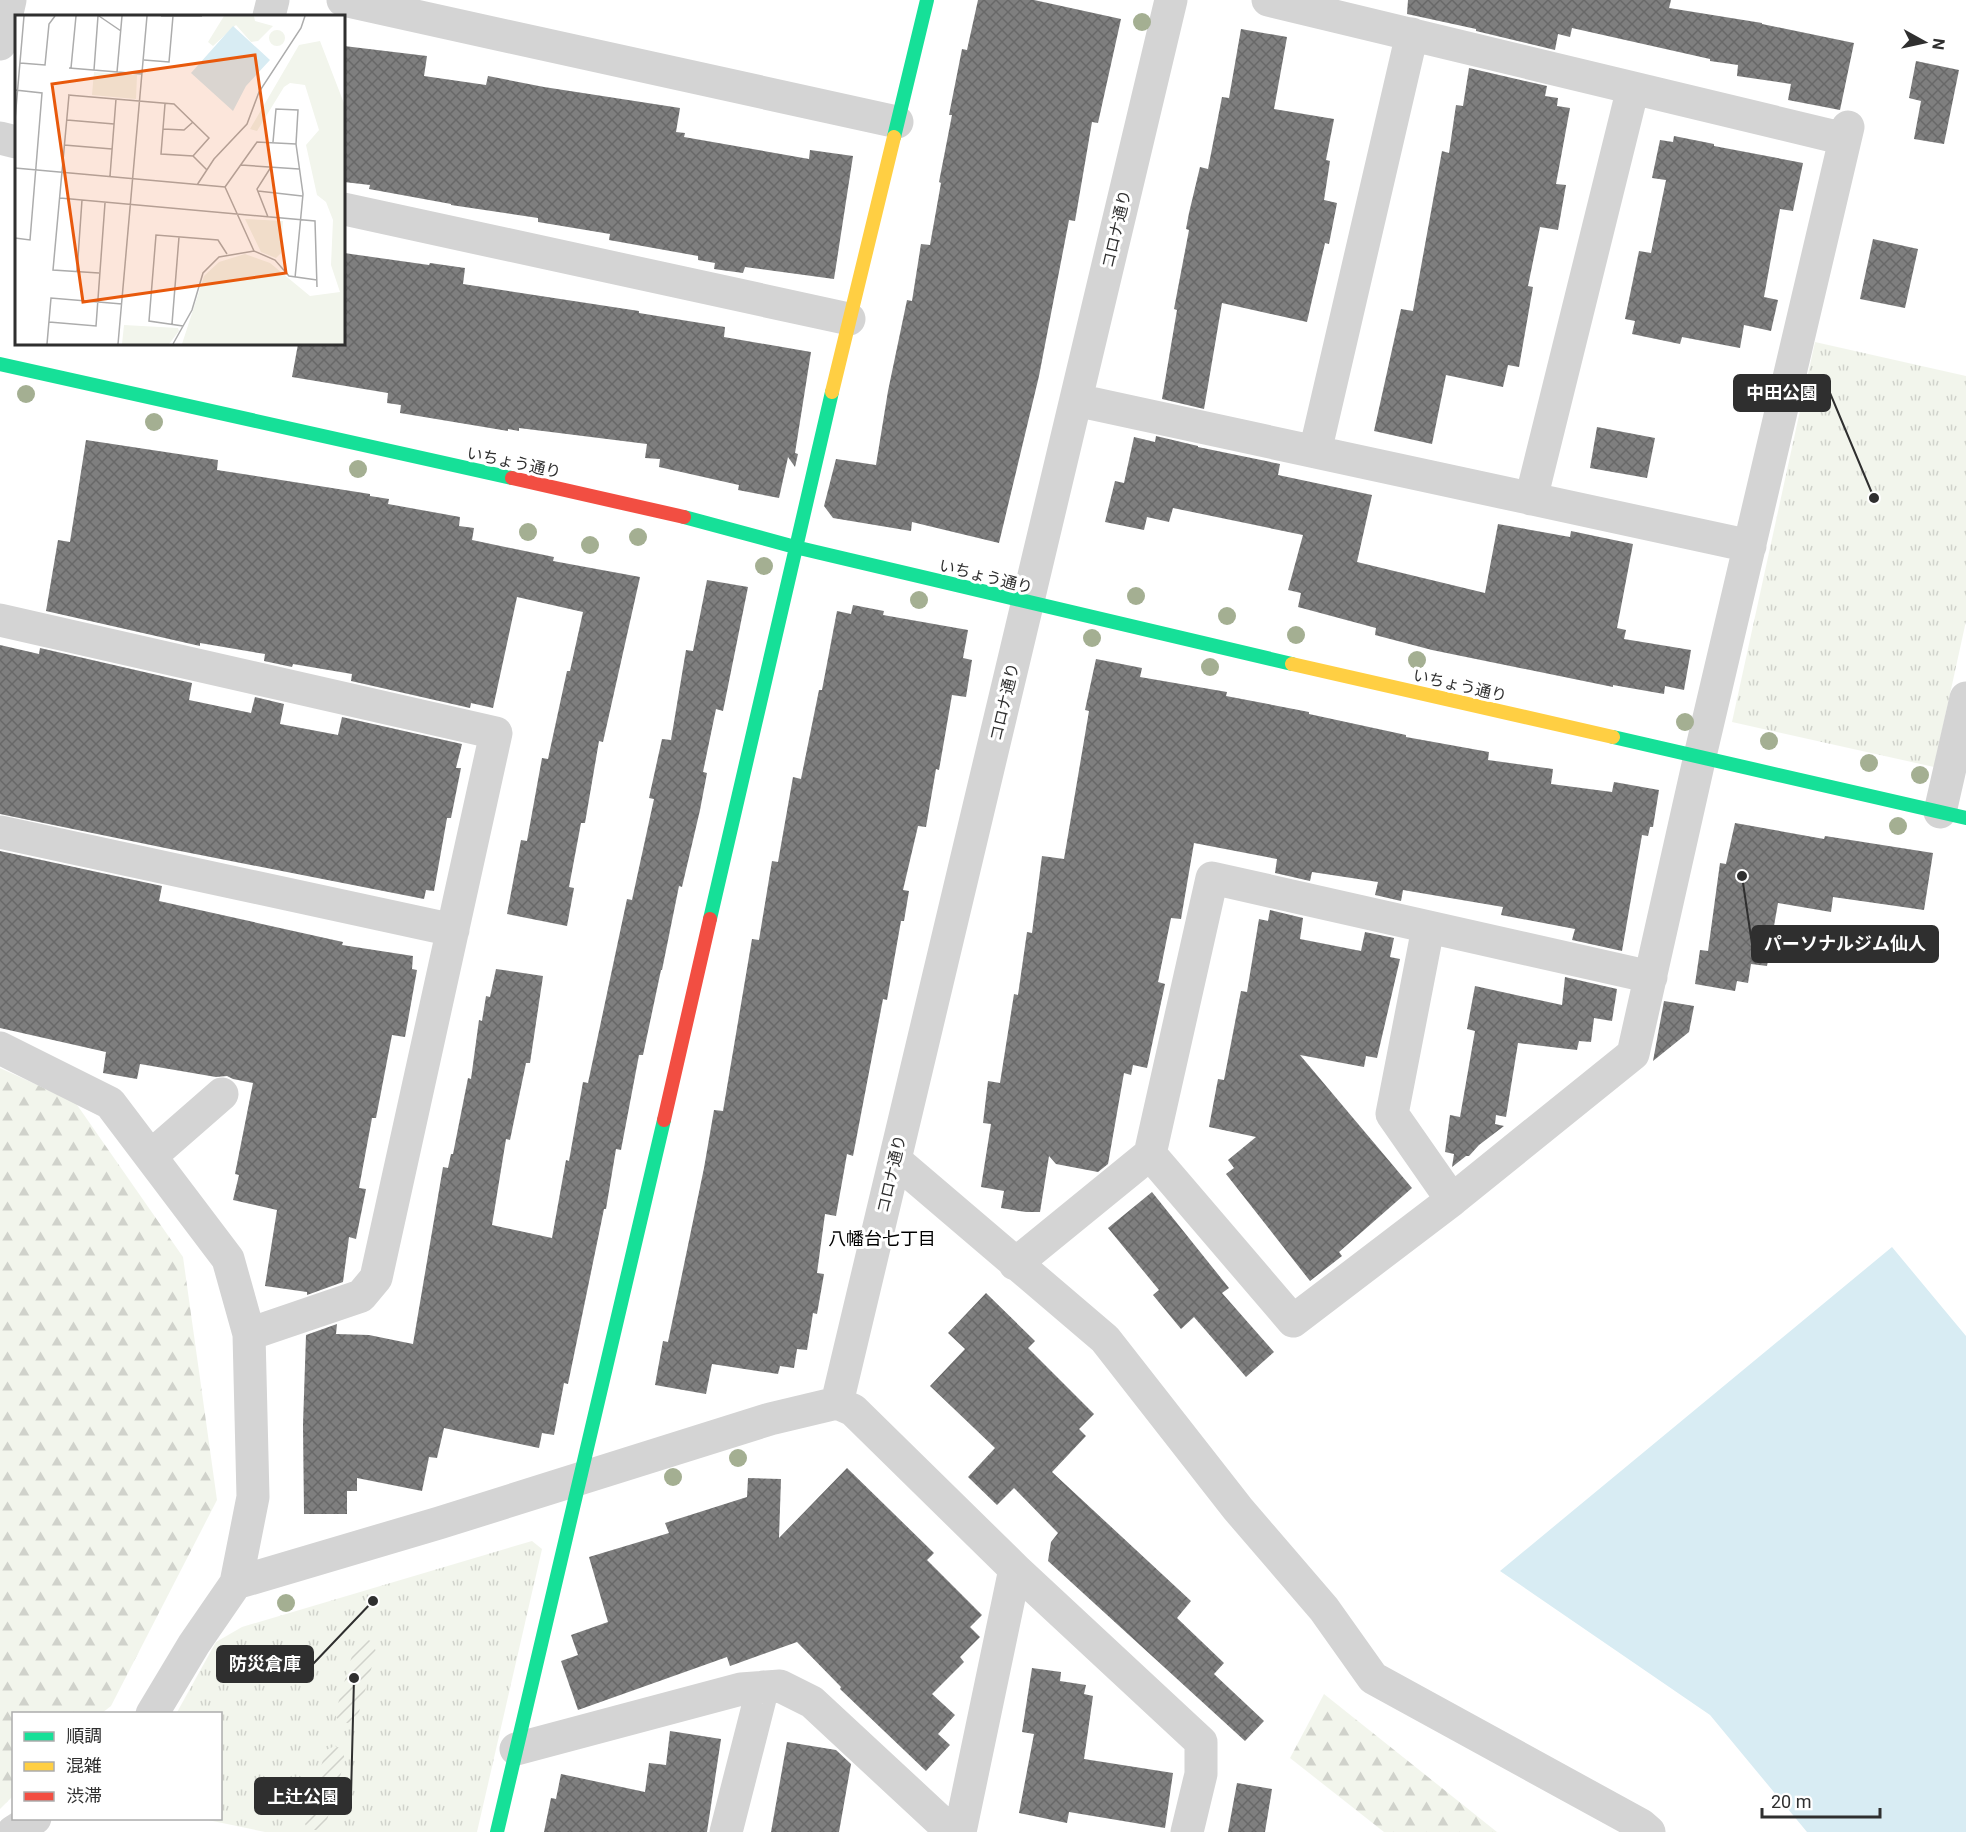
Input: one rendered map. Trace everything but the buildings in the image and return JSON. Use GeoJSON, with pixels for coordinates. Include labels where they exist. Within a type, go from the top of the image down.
{"type":"FeatureCollection","features":[{"type":"Feature","properties":{"kind":"street"},"geometry":{"type":"LineString","coordinates":[[0,44],[10,0]]}},
{"type":"Feature","properties":{"kind":"street"},"geometry":{"type":"LineString","coordinates":[[269,15],[273,0]]}},
{"type":"Feature","properties":{"kind":"street"},"geometry":{"type":"LineString","coordinates":[[343,0],[897,122]]}},
{"type":"Feature","properties":{"kind":"street"},"geometry":{"type":"LineString","coordinates":[[497,1832],[581,1479],[795,547],[927,0]]}},
{"type":"Feature","properties":{"kind":"street","name":"コロナ通り"},"geometry":{"type":"LineString","coordinates":[[837,1403],[1170,0]]}},
{"type":"Feature","properties":{"kind":"street"},"geometry":{"type":"LineString","coordinates":[[1150,1154],[1293,1321],[1452,1200],[1634,1054],[1700,756],[1750,546],[1813,330],[1847,133],[1633,88],[1268,0]]}},
{"type":"Feature","properties":{"kind":"street"},"geometry":{"type":"LineString","coordinates":[[1315,452],[1412,34]]}},
{"type":"Feature","properties":{"kind":"street"},"geometry":{"type":"LineString","coordinates":[[1531,499],[1633,88]]}},
{"type":"Feature","properties":{"kind":"street"},"geometry":{"type":"LineString","coordinates":[[0,138],[15,142]]}},
{"type":"Feature","properties":{"kind":"street"},"geometry":{"type":"LineString","coordinates":[[345,209],[849,319]]}},
{"type":"Feature","properties":{"kind":"street","name":"いちょう通り"},"geometry":{"type":"LineString","coordinates":[[0,364],[671,513],[795,547],[1028,603],[1953,815]]}},
{"type":"Feature","properties":{"kind":"street"},"geometry":{"type":"LineString","coordinates":[[1076,400],[1750,546]]}},
{"type":"Feature","properties":{"kind":"street"},"geometry":{"type":"LineString","coordinates":[[0,620],[496,733],[376,1278],[361,1296],[249,1334]]}},
{"type":"Feature","properties":{"kind":"street"},"geometry":{"type":"LineString","coordinates":[[1953,815],[1966,698]]}},
{"type":"Feature","properties":{"kind":"street"},"geometry":{"type":"LineString","coordinates":[[0,832],[453,930]]}},
{"type":"Feature","properties":{"kind":"street"},"geometry":{"type":"LineString","coordinates":[[1015,1264],[1150,1154],[1212,878],[1651,977]]}},
{"type":"Feature","properties":{"kind":"street"},"geometry":{"type":"LineString","coordinates":[[1428,928],[1392,1114],[1452,1200]]}},
{"type":"Feature","properties":{"kind":"street"},"geometry":{"type":"LineString","coordinates":[[0,1048],[110,1103],[228,1259],[249,1334],[253,1497],[236,1583],[194,1644],[153,1712]]}},
{"type":"Feature","properties":{"kind":"street"},"geometry":{"type":"LineString","coordinates":[[151,1156],[222,1094]]}},
{"type":"Feature","properties":{"kind":"street"},"geometry":{"type":"LineString","coordinates":[[895,1160],[1105,1339],[1238,1509],[1324,1610],[1373,1677],[1641,1824],[1649,1832]]}},
{"type":"Feature","properties":{"kind":"street"},"geometry":{"type":"LineString","coordinates":[[236,1583],[581,1479],[770,1419],[837,1403],[853,1410],[1015,1569],[1201,1742],[1201,1774],[1187,1832]]}},
{"type":"Feature","properties":{"kind":"street"},"geometry":{"type":"LineString","coordinates":[[960,1832],[1015,1569]]}},
{"type":"Feature","properties":{"kind":"street"},"geometry":{"type":"LineString","coordinates":[[516,1749],[741,1689],[780,1686],[812,1702],[952,1832]]}},
{"type":"Feature","properties":{"kind":"street"},"geometry":{"type":"LineString","coordinates":[[726,1832],[762,1687]]}},
{"type":"Feature","properties":{"kind":"street"},"geometry":{"type":"LineString","coordinates":[[12,1832],[32,1820]]}},
{"type":"Feature","properties":{"kind":"green space"},"geometry":{"type":"Polygon","coordinates":[[[1815,342],[1966,376],[1966,621],[1934,767],[1732,722],[1815,342]]]}},
{"type":"Feature","properties":{"kind":"green space"},"geometry":{"type":"Polygon","coordinates":[[[0,1068],[75,1102],[183,1257],[217,1500],[111,1706],[103,1712],[12,1712],[12,1797],[0,1809],[0,1068]]]}},
{"type":"Feature","properties":{"kind":"green space"},"geometry":{"type":"Polygon","coordinates":[[[532,1541],[542,1549],[477,1832],[265,1832],[208,1820],[222,1820],[222,1712],[177,1712],[216,1642],[242,1627],[532,1541]]]}},
{"type":"Feature","properties":{"kind":"green space"},"geometry":{"type":"Polygon","coordinates":[[[366,1639],[373,1642],[376,1652],[359,1712],[353,1722],[347,1723],[338,1720],[335,1714],[357,1642],[366,1639]]]}},
{"type":"Feature","properties":{"kind":"green space"},"geometry":{"type":"Polygon","coordinates":[[[1324,1694],[1497,1832],[1384,1832],[1290,1758],[1324,1694]]]}},
{"type":"Feature","properties":{"kind":"green space"},"geometry":{"type":"Polygon","coordinates":[[[335,1746],[342,1749],[345,1760],[327,1820],[322,1830],[307,1828],[304,1822],[326,1750],[335,1746]]]}},
{"type":"Feature","properties":{"kind":"shaded area"},"geometry":{"type":"Polygon","coordinates":[[[1892,1247],[1966,1336],[1966,1832],[1807,1832],[1710,1715],[1500,1571],[1892,1247]]]}},
{"type":"Feature","properties":{"kind":"traffic: fast"},"geometry":{"type":"LineString","coordinates":[[894,137],[927,0]]}},
{"type":"Feature","properties":{"kind":"traffic: fast"},"geometry":{"type":"LineString","coordinates":[[0,364],[512,478]]}},
{"type":"Feature","properties":{"kind":"traffic: fast"},"geometry":{"type":"LineString","coordinates":[[710,919],[832,392]]}},
{"type":"Feature","properties":{"kind":"traffic: fast"},"geometry":{"type":"LineString","coordinates":[[684,517],[795,547],[1292,664]]}},
{"type":"Feature","properties":{"kind":"traffic: fast"},"geometry":{"type":"LineString","coordinates":[[1613,737],[1966,818]]}},
{"type":"Feature","properties":{"kind":"traffic: fast"},"geometry":{"type":"LineString","coordinates":[[497,1832],[664,1120]]}},
{"type":"Feature","properties":{"kind":"traffic: slow"},"geometry":{"type":"LineString","coordinates":[[832,392],[894,137]]}},
{"type":"Feature","properties":{"kind":"traffic: slow"},"geometry":{"type":"LineString","coordinates":[[1292,664],[1613,737]]}},
{"type":"Feature","properties":{"kind":"traffic: jam"},"geometry":{"type":"LineString","coordinates":[[512,478],[684,517]]}},
{"type":"Feature","properties":{"kind":"traffic: jam"},"geometry":{"type":"LineString","coordinates":[[664,1120],[710,919]]}},
{"type":"Feature","properties":{"kind":"place","name":"中田公園"},"geometry":{"type":"Point","coordinates":[1874,498]}},
{"type":"Feature","properties":{"kind":"place","name":"パーソナルジム仙人"},"geometry":{"type":"Point","coordinates":[1742,876]}},
{"type":"Feature","properties":{"kind":"place","name":"防災倉庫"},"geometry":{"type":"Point","coordinates":[373,1601]}},
{"type":"Feature","properties":{"kind":"place","name":"上辻公園"},"geometry":{"type":"Point","coordinates":[354,1678]}},
{"type":"Feature","properties":{"kind":"district","name":"八幡台七丁目"},"geometry":{"type":"Point","coordinates":[882,1239]}}]}
